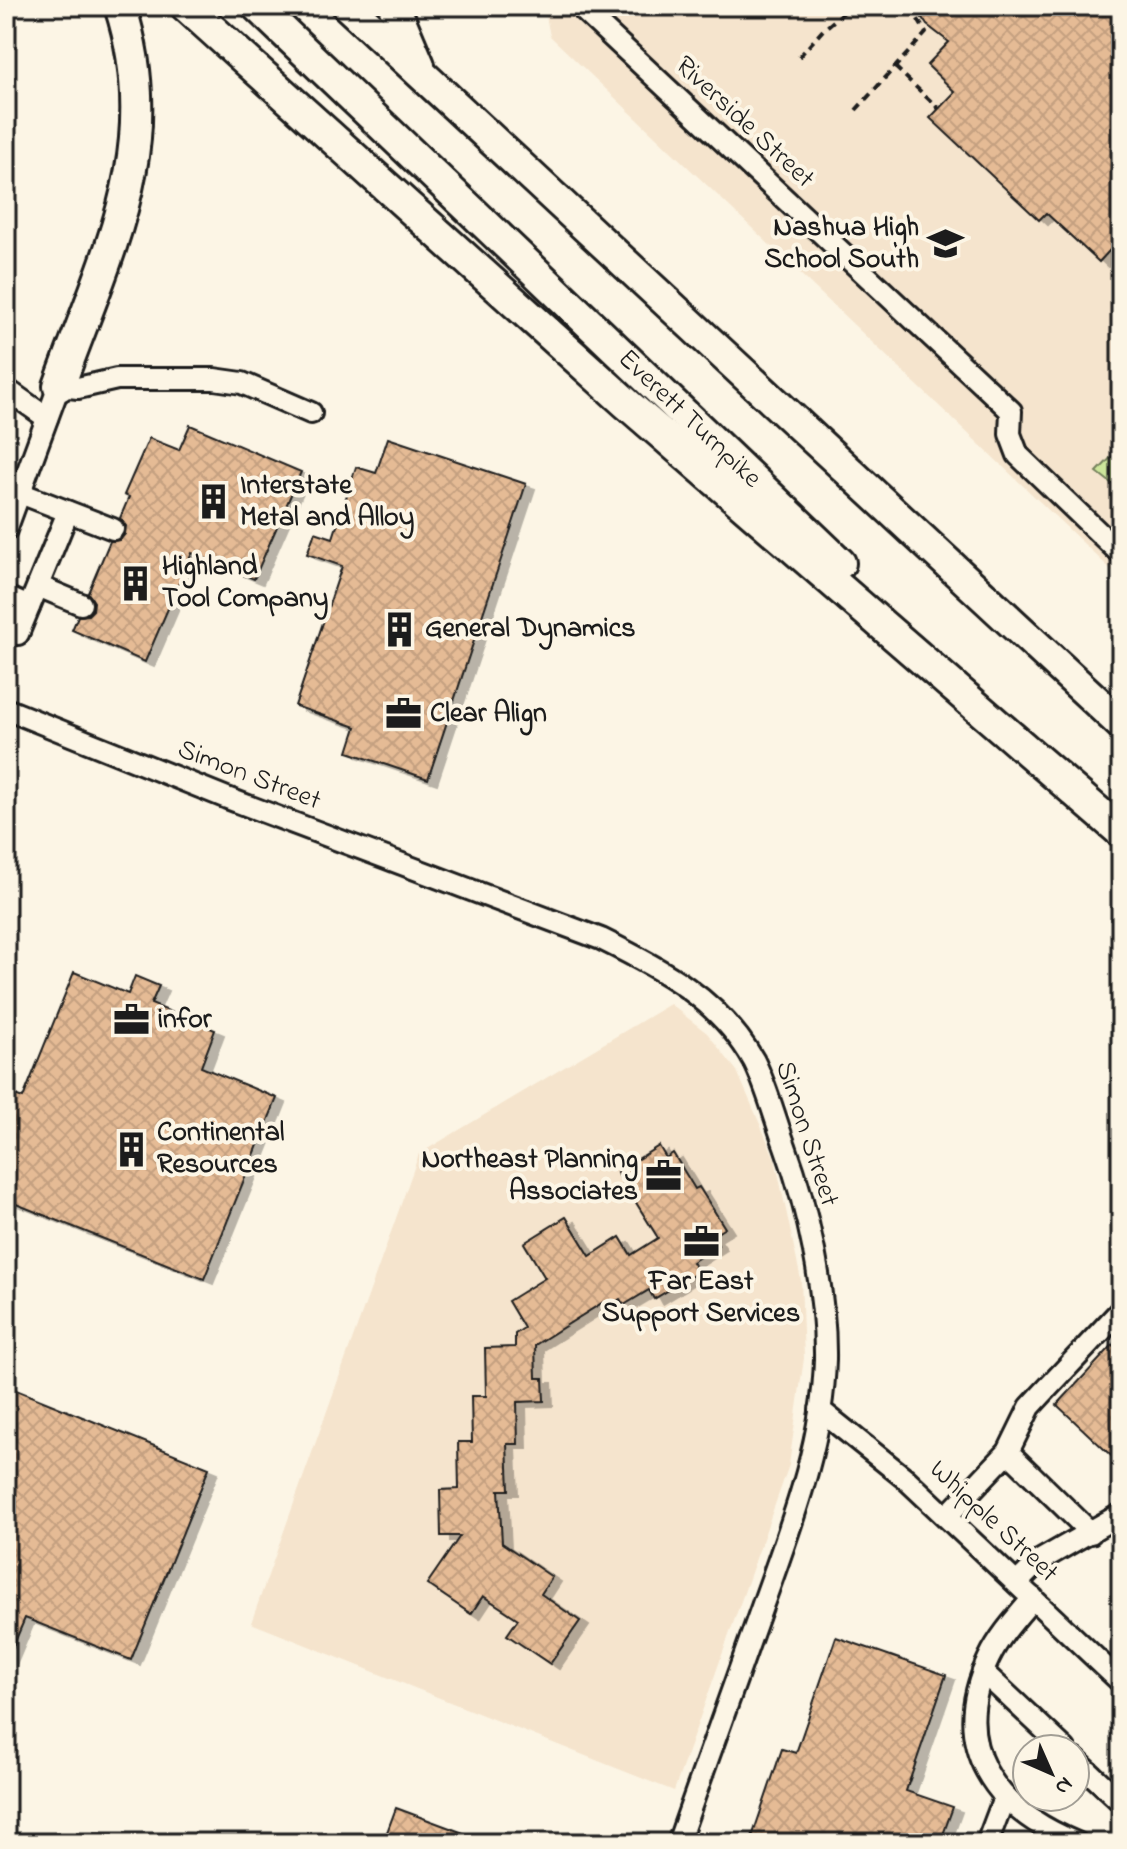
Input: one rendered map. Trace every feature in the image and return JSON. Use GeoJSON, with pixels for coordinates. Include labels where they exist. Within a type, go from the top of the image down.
{"type":"FeatureCollection","features":[{"type":"Feature","properties":{"kind":"highway"},"geometry":{"type":"LineString","coordinates":[[59,386],[133,173],[138,101],[132,46],[120,6]]}},
{"type":"Feature","properties":{"kind":"highway"},"geometry":{"type":"LineString","coordinates":[[186,6],[638,413],[1120,831]]}},
{"type":"Feature","properties":{"kind":"highway","name":"Everett Turnpike"},"geometry":{"type":"LineString","coordinates":[[257,6],[1120,831]]}},
{"type":"Feature","properties":{"kind":"highway"},"geometry":{"type":"LineString","coordinates":[[348,6],[1121,724]]}},
{"type":"Feature","properties":{"kind":"highway"},"geometry":{"type":"LineString","coordinates":[[394,6],[424,77]]}},
{"type":"Feature","properties":{"kind":"street","name":"Riverside Street"},"geometry":{"type":"LineString","coordinates":[[579,6],[1011,411],[1010,434],[1018,455],[1121,554]]}},
{"type":"Feature","properties":{"kind":"street"},"geometry":{"type":"LineString","coordinates":[[6,530],[16,486],[59,386],[78,388],[117,379],[214,379],[242,383],[311,413]]}},
{"type":"Feature","properties":{"kind":"street"},"geometry":{"type":"LineString","coordinates":[[6,389],[47,418]]}},
{"type":"Feature","properties":{"kind":"street"},"geometry":{"type":"LineString","coordinates":[[16,486],[68,512],[113,529]]}},
{"type":"Feature","properties":{"kind":"street"},"geometry":{"type":"LineString","coordinates":[[18,634],[68,512]]}},
{"type":"Feature","properties":{"kind":"street"},"geometry":{"type":"LineString","coordinates":[[38,586],[81,604]]}},
{"type":"Feature","properties":{"kind":"street"},"geometry":{"type":"LineString","coordinates":[[6,597],[29,607]]}},
{"type":"Feature","properties":{"kind":"street","name":"Simon Street"},"geometry":{"type":"LineString","coordinates":[[6,709],[227,798],[601,939],[687,985],[724,1020],[754,1062],[798,1181],[818,1278],[825,1361],[820,1410],[807,1475],[678,1843]]}},
{"type":"Feature","properties":{"kind":"street"},"geometry":{"type":"LineString","coordinates":[[947,1516],[1008,1452],[1030,1407],[1121,1310]]}},
{"type":"Feature","properties":{"kind":"street","name":"Whipple Street"},"geometry":{"type":"LineString","coordinates":[[820,1410],[906,1479],[1119,1677]]}},
{"type":"Feature","properties":{"kind":"street"},"geometry":{"type":"LineString","coordinates":[[1008,1452],[1091,1533]]}},
{"type":"Feature","properties":{"kind":"street"},"geometry":{"type":"LineString","coordinates":[[1018,1582],[1039,1561],[1121,1514]]}},
{"type":"Feature","properties":{"kind":"street"},"geometry":{"type":"LineString","coordinates":[[1033,1598],[990,1654],[975,1711],[975,1735],[979,1756],[1004,1798],[1038,1825],[1077,1843]]}},
{"type":"Feature","properties":{"kind":"street"},"geometry":{"type":"LineString","coordinates":[[983,1672],[1048,1733]]}},
{"type":"Feature","properties":{"kind":"street"},"geometry":{"type":"LineString","coordinates":[[1091,1774],[1121,1802]]}},
{"type":"Feature","properties":{"kind":"street"},"geometry":{"type":"LineString","coordinates":[[987,1843],[1004,1798]]}},
{"type":"Feature","properties":{"kind":"path"},"geometry":{"type":"LineString","coordinates":[[799,57],[823,30],[851,6]]}},
{"type":"Feature","properties":{"kind":"path"},"geometry":{"type":"LineString","coordinates":[[856,110],[926,33],[910,6]]}},
{"type":"Feature","properties":{"kind":"path"},"geometry":{"type":"LineString","coordinates":[[895,67],[939,109]]}},
{"type":"Feature","properties":{"kind":"shaded area","name":"Nashua High School South"},"geometry":{"type":"Polygon","coordinates":[[[544,6],[1121,6],[1121,579],[550,36],[544,6]]]}},
{"type":"Feature","properties":{"kind":"shaded area"},"geometry":{"type":"Polygon","coordinates":[[[670,1004],[707,1033],[737,1071],[775,1159],[801,1280],[804,1358],[789,1465],[674,1791],[251,1623],[419,1154],[670,1004]]]}},
{"type":"Feature","properties":{"kind":"green space"},"geometry":{"type":"Polygon","coordinates":[[[1121,447],[1121,491],[1097,472],[1121,447]]]}},
{"type":"Feature","properties":{"kind":"building","name":"Nashua High School South"},"geometry":{"type":"Polygon","coordinates":[[[914,6],[1121,6],[1121,238],[1099,262],[1046,213],[1039,220],[930,118],[955,92],[927,65],[949,42],[927,25],[914,6]]]}},
{"type":"Feature","properties":{"kind":"building","name":"Interstate Metal and Alloy"},"geometry":{"type":"Polygon","coordinates":[[[190,425],[301,472],[254,579],[192,553],[145,662],[72,630],[78,616],[88,615],[93,610],[94,602],[88,593],[110,541],[120,540],[125,534],[126,526],[120,518],[129,497],[124,495],[149,438],[179,450],[190,425]]]}},
{"type":"Feature","properties":{"kind":"building","name":"General Dynamics"},"geometry":{"type":"Polygon","coordinates":[[[388,438],[526,484],[428,779],[348,752],[356,727],[295,706],[342,566],[307,554],[315,532],[333,538],[356,467],[376,473],[388,438]]]}},
{"type":"Feature","properties":{"kind":"building","name":"Continental Resources"},"geometry":{"type":"Polygon","coordinates":[[[74,972],[128,994],[135,976],[159,986],[151,1004],[215,1030],[201,1067],[277,1098],[204,1279],[6,1200],[6,1092],[23,1098],[74,972]]]}},
{"type":"Feature","properties":{"kind":"building"},"geometry":{"type":"Polygon","coordinates":[[[659,1146],[666,1158],[673,1153],[695,1189],[699,1187],[725,1228],[712,1236],[718,1245],[692,1262],[698,1272],[654,1299],[649,1290],[624,1305],[620,1299],[605,1308],[602,1303],[535,1345],[536,1378],[543,1378],[544,1401],[517,1402],[518,1444],[507,1444],[509,1490],[499,1490],[502,1543],[552,1577],[541,1594],[580,1621],[550,1664],[507,1635],[518,1619],[483,1596],[471,1614],[427,1584],[460,1536],[441,1536],[440,1490],[459,1489],[458,1442],[472,1442],[471,1396],[486,1396],[485,1348],[515,1347],[515,1334],[524,1328],[508,1301],[545,1278],[524,1243],[566,1217],[590,1256],[620,1237],[631,1255],[658,1238],[617,1172],[659,1146]]]}},
{"type":"Feature","properties":{"kind":"building"},"geometry":{"type":"Polygon","coordinates":[[[1121,1336],[1121,1465],[1057,1405],[1121,1336]]]}},
{"type":"Feature","properties":{"kind":"building"},"geometry":{"type":"Polygon","coordinates":[[[6,1386],[209,1468],[131,1660],[25,1618],[6,1663],[6,1386]]]}},
{"type":"Feature","properties":{"kind":"building"},"geometry":{"type":"Polygon","coordinates":[[[836,1637],[946,1675],[906,1791],[953,1807],[940,1843],[770,1843],[752,1837],[782,1749],[796,1753],[836,1637]]]}},
{"type":"Feature","properties":{"kind":"building"},"geometry":{"type":"Polygon","coordinates":[[[396,1808],[485,1841],[485,1843],[383,1843],[396,1808]]]}},
{"type":"Feature","properties":{"kind":"place","name":"Nashua High School South"},"geometry":{"type":"Point","coordinates":[945,244]}},
{"type":"Feature","properties":{"kind":"place","name":"Interstate Metal and Alloy"},"geometry":{"type":"Point","coordinates":[214,502]}},
{"type":"Feature","properties":{"kind":"place","name":"Highland Tool Company"},"geometry":{"type":"Point","coordinates":[136,583]}},
{"type":"Feature","properties":{"kind":"place","name":"General Dynamics"},"geometry":{"type":"Point","coordinates":[399,629]}},
{"type":"Feature","properties":{"kind":"place","name":"Clear Align"},"geometry":{"type":"Point","coordinates":[404,714]}},
{"type":"Feature","properties":{"kind":"place","name":"infor"},"geometry":{"type":"Point","coordinates":[132,1020]}},
{"type":"Feature","properties":{"kind":"place","name":"Continental Resources"},"geometry":{"type":"Point","coordinates":[131,1149]}},
{"type":"Feature","properties":{"kind":"place","name":"Northeast Planning Associates"},"geometry":{"type":"Point","coordinates":[664,1176]}},
{"type":"Feature","properties":{"kind":"place","name":"Far East Support Services"},"geometry":{"type":"Point","coordinates":[701,1242]}}]}
